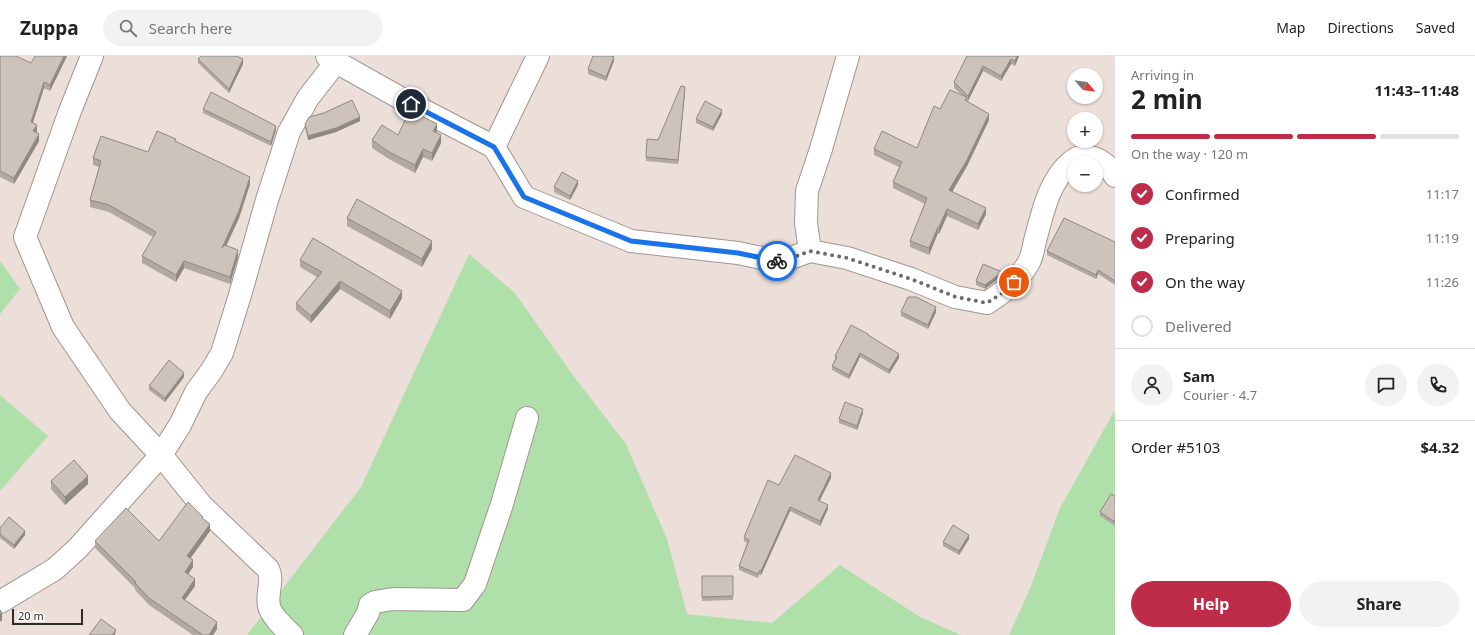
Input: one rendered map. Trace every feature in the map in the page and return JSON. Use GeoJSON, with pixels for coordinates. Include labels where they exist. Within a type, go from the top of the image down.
{"type":"FeatureCollection","features":[{"type":"Feature","properties":{"kind":"street"},"geometry":{"type":"LineString","coordinates":[[92,56],[70,111],[25,237],[63,327],[120,411],[161,455],[202,506],[268,569],[271,575],[269,606],[281,625],[292,635]]}},
{"type":"Feature","properties":{"kind":"street"},"geometry":{"type":"LineString","coordinates":[[494,147],[538,56]]}},
{"type":"Feature","properties":{"kind":"street"},"geometry":{"type":"LineString","coordinates":[[810,251],[806,223],[807,191],[848,56]]}},
{"type":"Feature","properties":{"kind":"street"},"geometry":{"type":"LineString","coordinates":[[0,602],[55,569],[74,552],[161,455],[180,425],[196,392],[222,353],[267,200],[289,132],[332,59],[411,104],[494,147],[524,197],[631,241],[738,253],[780,262],[810,251],[847,258],[911,279],[956,297],[987,303],[1007,290],[1021,275],[1030,259],[1050,192],[1063,170],[1076,158],[1085,156],[1094,157],[1113,171],[1115,176]]}},
{"type":"Feature","properties":{"kind":"street"},"geometry":{"type":"LineString","coordinates":[[355,635],[368,613],[370,605],[374,602],[393,599],[463,600],[475,584],[502,504],[527,418]]}},
{"type":"Feature","properties":{"kind":"green space"},"geometry":{"type":"Polygon","coordinates":[[[469,254],[515,293],[572,374],[626,444],[667,539],[687,614],[772,623],[840,565],[920,617],[961,635],[247,635],[361,487],[469,254]]]}},
{"type":"Feature","properties":{"kind":"green space"},"geometry":{"type":"Polygon","coordinates":[[[0,261],[20,289],[0,314],[0,261]]]}},
{"type":"Feature","properties":{"kind":"green space"},"geometry":{"type":"Polygon","coordinates":[[[0,395],[48,436],[0,491],[0,395]]]}},
{"type":"Feature","properties":{"kind":"green space"},"geometry":{"type":"Polygon","coordinates":[[[1115,410],[1115,635],[1009,635],[1031,586],[1060,508],[1115,410]]]}},
{"type":"Feature","properties":{"kind":"building"},"geometry":{"type":"Polygon","coordinates":[[[0,56],[16,56],[31,63],[35,56],[64,56],[50,85],[44,82],[31,122],[37,125],[33,131],[39,134],[14,178],[0,171],[0,56]]]}},
{"type":"Feature","properties":{"kind":"building"},"geometry":{"type":"Polygon","coordinates":[[[201,56],[236,56],[243,59],[229,89],[198,59],[201,56]]]}},
{"type":"Feature","properties":{"kind":"building"},"geometry":{"type":"Polygon","coordinates":[[[593,56],[614,57],[606,77],[588,69],[593,56]]]}},
{"type":"Feature","properties":{"kind":"building"},"geometry":{"type":"Polygon","coordinates":[[[967,56],[1017,56],[1015,61],[1011,59],[1001,76],[983,66],[968,96],[954,82],[967,56]]]}},
{"type":"Feature","properties":{"kind":"building"},"geometry":{"type":"Polygon","coordinates":[[[681,86],[685,87],[678,160],[646,157],[647,139],[658,140],[681,86]]]}},
{"type":"Feature","properties":{"kind":"building"},"geometry":{"type":"Polygon","coordinates":[[[950,90],[967,97],[965,100],[989,114],[967,160],[949,190],[986,208],[978,224],[947,209],[929,248],[910,241],[927,198],[893,182],[902,162],[874,149],[882,131],[917,148],[934,106],[940,109],[950,90]]]}},
{"type":"Feature","properties":{"kind":"building"},"geometry":{"type":"Polygon","coordinates":[[[211,92],[276,126],[271,142],[203,109],[211,92]]]}},
{"type":"Feature","properties":{"kind":"building"},"geometry":{"type":"Polygon","coordinates":[[[352,100],[360,117],[336,128],[308,136],[305,124],[309,117],[324,113],[352,100]]]}},
{"type":"Feature","properties":{"kind":"building"},"geometry":{"type":"Polygon","coordinates":[[[705,101],[722,110],[713,127],[696,119],[705,101]]]}},
{"type":"Feature","properties":{"kind":"building"},"geometry":{"type":"Polygon","coordinates":[[[410,110],[437,124],[433,131],[441,135],[432,153],[423,149],[415,165],[389,152],[372,140],[382,125],[398,135],[410,110]]]}},
{"type":"Feature","properties":{"kind":"building"},"geometry":{"type":"Polygon","coordinates":[[[157,131],[176,139],[175,141],[250,177],[239,211],[222,248],[225,245],[238,250],[230,277],[184,261],[176,275],[142,256],[156,232],[109,205],[90,200],[101,161],[93,158],[101,136],[148,152],[157,131]]]}},
{"type":"Feature","properties":{"kind":"building"},"geometry":{"type":"Polygon","coordinates":[[[562,172],[578,181],[570,196],[554,187],[562,172]]]}},
{"type":"Feature","properties":{"kind":"building"},"geometry":{"type":"Polygon","coordinates":[[[357,199],[432,241],[422,259],[347,218],[357,199]]]}},
{"type":"Feature","properties":{"kind":"building"},"geometry":{"type":"Polygon","coordinates":[[[1064,218],[1115,242],[1115,281],[1098,270],[1096,275],[1047,251],[1064,218]]]}},
{"type":"Feature","properties":{"kind":"building"},"geometry":{"type":"Polygon","coordinates":[[[313,238],[402,291],[390,311],[340,281],[311,316],[296,303],[322,272],[300,260],[313,238]]]}},
{"type":"Feature","properties":{"kind":"building"},"geometry":{"type":"Polygon","coordinates":[[[983,264],[1002,272],[985,285],[976,281],[983,264]]]}},
{"type":"Feature","properties":{"kind":"building"},"geometry":{"type":"Polygon","coordinates":[[[908,297],[916,297],[936,307],[928,325],[901,312],[908,297]]]}},
{"type":"Feature","properties":{"kind":"building"},"geometry":{"type":"Polygon","coordinates":[[[851,325],[899,354],[889,370],[860,353],[849,375],[832,366],[837,357],[835,356],[851,325]]]}},
{"type":"Feature","properties":{"kind":"building"},"geometry":{"type":"Polygon","coordinates":[[[169,360],[184,373],[165,398],[149,386],[169,360]]]}},
{"type":"Feature","properties":{"kind":"building"},"geometry":{"type":"Polygon","coordinates":[[[845,402],[863,409],[857,426],[839,419],[845,402]]]}},
{"type":"Feature","properties":{"kind":"building"},"geometry":{"type":"Polygon","coordinates":[[[795,455],[831,473],[818,500],[828,505],[820,521],[790,507],[761,571],[759,571],[758,574],[739,566],[749,540],[744,537],[768,480],[779,485],[795,455]]]}},
{"type":"Feature","properties":{"kind":"building"},"geometry":{"type":"Polygon","coordinates":[[[74,460],[88,476],[65,497],[51,481],[74,460]]]}},
{"type":"Feature","properties":{"kind":"building"},"geometry":{"type":"Polygon","coordinates":[[[1111,494],[1115,496],[1115,522],[1100,512],[1111,494]]]}},
{"type":"Feature","properties":{"kind":"building"},"geometry":{"type":"Polygon","coordinates":[[[188,502],[203,517],[202,518],[210,524],[187,556],[193,560],[185,572],[195,579],[182,598],[217,622],[209,635],[203,635],[149,598],[135,583],[136,582],[95,541],[126,508],[159,541],[188,502]]]}},
{"type":"Feature","properties":{"kind":"building"},"geometry":{"type":"Polygon","coordinates":[[[9,517],[25,531],[14,545],[0,534],[0,528],[9,517]]]}},
{"type":"Feature","properties":{"kind":"building"},"geometry":{"type":"Polygon","coordinates":[[[953,525],[969,535],[959,551],[943,542],[953,525]]]}},
{"type":"Feature","properties":{"kind":"building"},"geometry":{"type":"Polygon","coordinates":[[[702,576],[733,576],[733,596],[702,597],[702,576]]]}},
{"type":"Feature","properties":{"kind":"building"},"geometry":{"type":"Polygon","coordinates":[[[101,619],[116,630],[112,635],[89,635],[101,619]]]}},
{"type":"Feature","properties":{"kind":"way so far"},"geometry":{"type":"LineString","coordinates":[[777,261],[780,262],[810,251],[847,258],[911,279],[956,297],[987,303],[1007,290],[1014,282]]}},
{"type":"Feature","properties":{"kind":"route"},"geometry":{"type":"LineString","coordinates":[[411,104],[494,147],[524,197],[631,241],[738,253],[777,261]]}}]}
